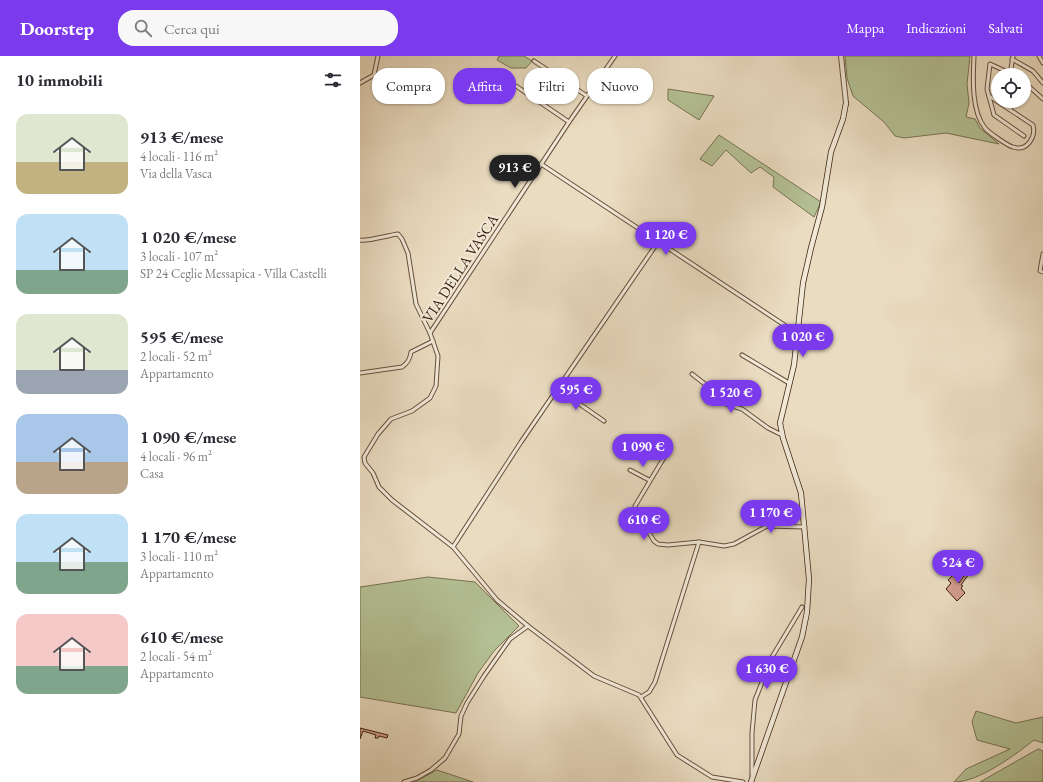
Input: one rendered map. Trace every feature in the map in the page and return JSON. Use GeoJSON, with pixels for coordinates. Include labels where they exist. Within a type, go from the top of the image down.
{"type":"FeatureCollection","features":[{"type":"Feature","properties":{"kind":"main road"},"geometry":{"type":"LineString","coordinates":[[751,780],[802,638],[807,612],[809,579],[805,527],[799,483],[782,435],[780,423],[794,365],[805,276],[822,207],[831,152],[843,119],[846,103]]}},
{"type":"Feature","properties":{"kind":"street"},"geometry":{"type":"LineString","coordinates":[[360,82],[374,75],[378,56]]}},
{"type":"Feature","properties":{"kind":"street","name":"VIA DELLA VASCA"},"geometry":{"type":"LineString","coordinates":[[607,68],[615,56]]}},
{"type":"Feature","properties":{"kind":"street"},"geometry":{"type":"LineString","coordinates":[[841,56],[846,103]]}},
{"type":"Feature","properties":{"kind":"street"},"geometry":{"type":"LineString","coordinates":[[974,56],[972,82],[974,97],[980,120],[985,129],[1013,147],[1022,147],[1029,143],[1033,138],[1033,125],[989,96]]}},
{"type":"Feature","properties":{"kind":"street"},"geometry":{"type":"LineString","coordinates":[[1039,56],[1043,63]]}},
{"type":"Feature","properties":{"kind":"street"},"geometry":{"type":"LineString","coordinates":[[1011,68],[1012,57],[1033,71],[1043,83]]}},
{"type":"Feature","properties":{"kind":"street"},"geometry":{"type":"LineString","coordinates":[[534,61],[587,96]]}},
{"type":"Feature","properties":{"kind":"street"},"geometry":{"type":"LineString","coordinates":[[998,68],[990,64],[988,76],[989,96],[994,115],[1024,136]]}},
{"type":"Feature","properties":{"kind":"street"},"geometry":{"type":"LineString","coordinates":[[516,86],[569,122]]}},
{"type":"Feature","properties":{"kind":"street"},"geometry":{"type":"LineString","coordinates":[[1031,88],[1043,99]]}},
{"type":"Feature","properties":{"kind":"street","name":"VIA DELLA VASCA"},"geometry":{"type":"LineString","coordinates":[[430,333],[587,96]]}},
{"type":"Feature","properties":{"kind":"street"},"geometry":{"type":"LineString","coordinates":[[541,164],[798,335]]}},
{"type":"Feature","properties":{"kind":"street"},"geometry":{"type":"LineString","coordinates":[[360,240],[364,241],[382,236],[398,234],[402,239],[408,253],[416,304],[430,333],[438,356],[436,386],[430,398],[412,411],[391,419],[378,434],[364,457],[365,463],[373,473],[379,487],[392,500],[453,547],[497,600],[528,626],[594,676],[641,697],[677,755],[712,777],[744,782]]}},
{"type":"Feature","properties":{"kind":"street"},"geometry":{"type":"LineString","coordinates":[[453,547],[658,242]]}},
{"type":"Feature","properties":{"kind":"street"},"geometry":{"type":"LineString","coordinates":[[1043,254],[1040,271],[1043,272]]}},
{"type":"Feature","properties":{"kind":"street"},"geometry":{"type":"LineString","coordinates":[[360,373],[402,367],[410,358],[411,352],[433,341]]}},
{"type":"Feature","properties":{"kind":"street"},"geometry":{"type":"LineString","coordinates":[[742,355],[789,383]]}},
{"type":"Feature","properties":{"kind":"street"},"geometry":{"type":"LineString","coordinates":[[692,374],[724,398],[726,404],[742,409],[768,428],[782,435]]}},
{"type":"Feature","properties":{"kind":"street"},"geometry":{"type":"LineString","coordinates":[[558,389],[604,421]]}},
{"type":"Feature","properties":{"kind":"street"},"geometry":{"type":"LineString","coordinates":[[665,456],[649,480],[635,506],[635,510],[654,541],[658,544],[668,545],[699,542],[724,546],[734,544],[767,526],[805,527]]}},
{"type":"Feature","properties":{"kind":"street"},"geometry":{"type":"LineString","coordinates":[[630,470],[649,480]]}},
{"type":"Feature","properties":{"kind":"street"},"geometry":{"type":"LineString","coordinates":[[641,697],[649,692],[655,682],[699,542]]}},
{"type":"Feature","properties":{"kind":"street"},"geometry":{"type":"LineString","coordinates":[[751,780],[752,733],[755,700],[772,657],[802,607]]}},
{"type":"Feature","properties":{"kind":"street"},"geometry":{"type":"LineString","coordinates":[[800,612],[807,612]]}},
{"type":"Feature","properties":{"kind":"street"},"geometry":{"type":"LineString","coordinates":[[404,782],[417,778],[431,770],[444,758],[459,734],[462,716],[467,703],[484,676],[510,639],[528,626]]}},
{"type":"Feature","properties":{"kind":"green space"},"geometry":{"type":"Polygon","coordinates":[[[499,56],[524,56],[532,61],[526,68],[511,68],[497,60],[499,56]]]}},
{"type":"Feature","properties":{"kind":"green space"},"geometry":{"type":"Polygon","coordinates":[[[845,56],[970,56],[967,84],[969,103],[966,117],[975,119],[980,128],[999,144],[946,133],[904,138],[895,136],[884,122],[853,96],[847,78],[845,56]]]}},
{"type":"Feature","properties":{"kind":"green space"},"geometry":{"type":"Polygon","coordinates":[[[668,89],[714,96],[699,120],[668,100],[668,89]]]}},
{"type":"Feature","properties":{"kind":"green space"},"geometry":{"type":"Polygon","coordinates":[[[719,135],[821,202],[814,217],[773,187],[774,177],[760,167],[751,173],[726,150],[712,166],[700,159],[719,135]]]}},
{"type":"Feature","properties":{"kind":"green space"},"geometry":{"type":"Polygon","coordinates":[[[428,577],[475,582],[519,626],[494,651],[478,673],[456,713],[360,697],[360,587],[428,577]]]}},
{"type":"Feature","properties":{"kind":"green space"},"geometry":{"type":"Polygon","coordinates":[[[976,711],[1016,723],[1043,717],[1043,743],[1034,740],[1007,760],[985,773],[964,781],[954,782],[966,769],[1010,749],[977,740],[972,722],[976,711]]]}},
{"type":"Feature","properties":{"kind":"green space"},"geometry":{"type":"Polygon","coordinates":[[[1038,749],[1043,751],[1043,782],[980,782],[1038,749]]]}},
{"type":"Feature","properties":{"kind":"green space"},"geometry":{"type":"Polygon","coordinates":[[[437,770],[473,782],[414,782],[437,770]]]}},
{"type":"Feature","properties":{"kind":"building"},"geometry":{"type":"Polygon","coordinates":[[[960,563],[971,571],[961,585],[963,586],[961,588],[965,593],[957,601],[946,589],[951,583],[948,580],[953,575],[959,583],[966,573],[958,566],[960,563]]]}},
{"type":"Feature","properties":{"kind":"building"},"geometry":{"type":"Polygon","coordinates":[[[360,728],[388,735],[387,738],[379,736],[378,738],[375,738],[376,735],[363,731],[360,739],[360,728]]]}}]}
